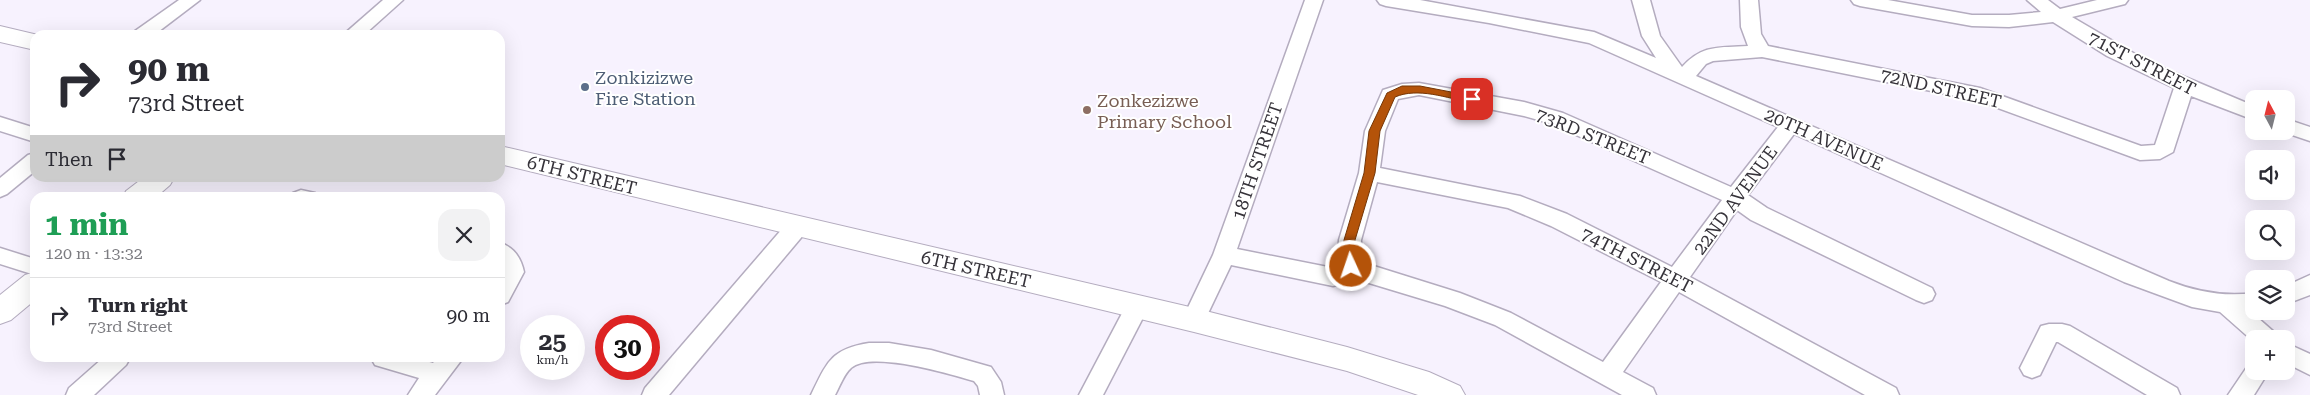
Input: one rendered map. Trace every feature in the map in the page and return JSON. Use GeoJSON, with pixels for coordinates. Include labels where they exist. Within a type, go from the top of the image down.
{"type":"FeatureCollection","features":[{"type":"Feature","properties":{"kind":"street"},"geometry":{"type":"LineString","coordinates":[[149,30],[191,0]]}},
{"type":"Feature","properties":{"kind":"street"},"geometry":{"type":"LineString","coordinates":[[358,30],[394,0]]}},
{"type":"Feature","properties":{"kind":"street","name":"18TH STREET"},"geometry":{"type":"LineString","coordinates":[[1194,320],[1224,255],[1314,0]]}},
{"type":"Feature","properties":{"kind":"street","name":"20TH AVENUE"},"geometry":{"type":"LineString","coordinates":[[1386,0],[1491,8],[1594,38],[2132,276],[2174,292],[2208,302],[2227,305],[2245,303]]}},
{"type":"Feature","properties":{"kind":"street"},"geometry":{"type":"LineString","coordinates":[[1641,0],[1651,36],[1680,75]]}},
{"type":"Feature","properties":{"kind":"street"},"geometry":{"type":"LineString","coordinates":[[1749,0],[1752,38],[1756,46],[1762,51]]}},
{"type":"Feature","properties":{"kind":"street"},"geometry":{"type":"LineString","coordinates":[[1860,0],[1983,21],[2008,22],[2056,16],[2119,0]]}},
{"type":"Feature","properties":{"kind":"street","name":"71ST STREET"},"geometry":{"type":"LineString","coordinates":[[2036,0],[2056,16],[2108,48],[2184,87],[2245,111]]}},
{"type":"Feature","properties":{"kind":"street"},"geometry":{"type":"LineString","coordinates":[[0,34],[30,41]]}},
{"type":"Feature","properties":{"kind":"street","name":"72ND STREET"},"geometry":{"type":"LineString","coordinates":[[1680,75],[1699,60],[1709,55],[1762,51],[1980,94],[2140,153],[2160,152],[2166,147],[2184,87]]}},
{"type":"Feature","properties":{"kind":"street","name":"73RD STREET"},"geometry":{"type":"LineString","coordinates":[[1358,271],[1351,266],[1349,255],[1350,240],[1369,173],[1375,131],[1390,95],[1402,90],[1420,89],[1524,109],[1556,118],[1667,165],[1735,197],[1759,214],[1924,294]]}},
{"type":"Feature","properties":{"kind":"street"},"geometry":{"type":"LineString","coordinates":[[0,124],[30,133]]}},
{"type":"Feature","properties":{"kind":"street","name":"22ND AVENUE"},"geometry":{"type":"LineString","coordinates":[[1608,374],[1735,197],[1791,124]]}},
{"type":"Feature","properties":{"kind":"street"},"geometry":{"type":"LineString","coordinates":[[2295,129],[2310,134]]}},
{"type":"Feature","properties":{"kind":"street","name":"6TH STREET"},"geometry":{"type":"LineString","coordinates":[[505,156],[1136,308],[1194,320],[1347,359],[1418,381],[1448,395]]}},
{"type":"Feature","properties":{"kind":"street"},"geometry":{"type":"LineString","coordinates":[[0,189],[30,164]]}},
{"type":"Feature","properties":{"kind":"street","name":"74TH STREET"},"geometry":{"type":"LineString","coordinates":[[1369,173],[1512,201],[1559,220],[1677,280],[1887,395]]}},
{"type":"Feature","properties":{"kind":"street"},"geometry":{"type":"LineString","coordinates":[[143,192],[155,182]]}},
{"type":"Feature","properties":{"kind":"street"},"geometry":{"type":"LineString","coordinates":[[654,395],[798,227]]}},
{"type":"Feature","properties":{"kind":"street"},"geometry":{"type":"LineString","coordinates":[[1224,255],[1333,277],[1358,271],[1474,306],[1503,319],[1644,395]]}},
{"type":"Feature","properties":{"kind":"street"},"geometry":{"type":"LineString","coordinates":[[0,256],[30,265]]}},
{"type":"Feature","properties":{"kind":"street"},"geometry":{"type":"LineString","coordinates":[[505,256],[511,263],[513,272],[505,287]]}},
{"type":"Feature","properties":{"kind":"street"},"geometry":{"type":"LineString","coordinates":[[0,312],[30,287]]}},
{"type":"Feature","properties":{"kind":"street"},"geometry":{"type":"LineString","coordinates":[[2227,305],[2256,330]]}},
{"type":"Feature","properties":{"kind":"street"},"geometry":{"type":"LineString","coordinates":[[1091,395],[1136,308]]}},
{"type":"Feature","properties":{"kind":"street"},"geometry":{"type":"LineString","coordinates":[[2032,368],[2049,333],[2062,333],[2168,395]]}},
{"type":"Feature","properties":{"kind":"street"},"geometry":{"type":"LineString","coordinates":[[823,395],[843,360],[870,350],[887,351],[982,374],[989,382],[992,395]]}},
{"type":"Feature","properties":{"kind":"street"},"geometry":{"type":"LineString","coordinates":[[2295,357],[2310,365]]}},
{"type":"Feature","properties":{"kind":"street"},"geometry":{"type":"LineString","coordinates":[[78,395],[114,362]]}},
{"type":"Feature","properties":{"kind":"street"},"geometry":{"type":"LineString","coordinates":[[414,362],[444,366]]}},
{"type":"Feature","properties":{"kind":"street"},"geometry":{"type":"LineString","coordinates":[[420,395],[444,366]]}},
{"type":"Feature","properties":{"kind":"street"},"geometry":{"type":"LineString","coordinates":[[2240,395],[2251,380]]}},
{"type":"Feature","properties":{"kind":"place","name":"Zonkizizwe Fire Station"},"geometry":{"type":"Point","coordinates":[585,87]}},
{"type":"Feature","properties":{"kind":"place","name":"Zonkezizwe Primary School"},"geometry":{"type":"Point","coordinates":[1087,110]}},
{"type":"Feature","properties":{"kind":"route"},"geometry":{"type":"LineString","coordinates":[[1351,266],[1349,255],[1350,240],[1369,173],[1375,131],[1390,95],[1402,90],[1420,89],[1472,99]]}}]}
